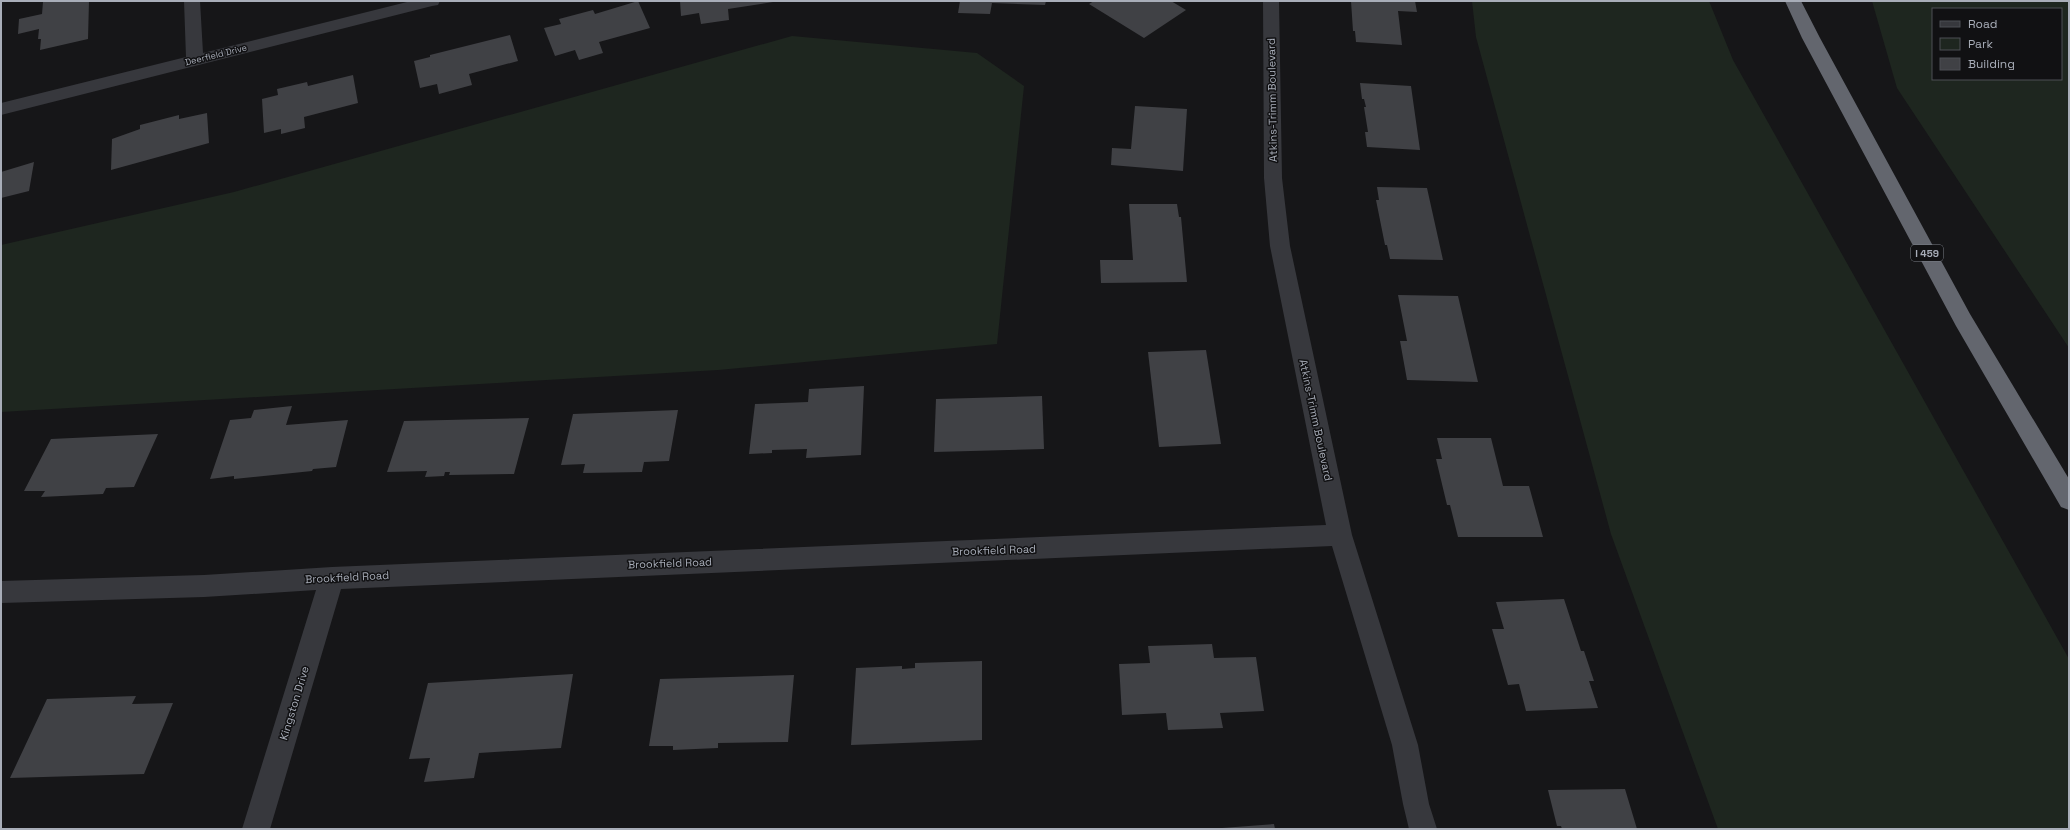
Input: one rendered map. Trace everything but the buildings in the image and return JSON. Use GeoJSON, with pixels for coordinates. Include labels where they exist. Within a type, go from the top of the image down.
{"type":"FeatureCollection","features":[{"type":"Feature","properties":{"kind":"highway","name":"I 459"},"geometry":{"type":"LineString","coordinates":[[1793,1],[1811,38],[1963,320],[2069,500]]}},
{"type":"Feature","properties":{"kind":"street"},"geometry":{"type":"LineString","coordinates":[[192,1],[196,60]]}},
{"type":"Feature","properties":{"kind":"street","name":"Deerfield Drive"},"geometry":{"type":"LineString","coordinates":[[1,109],[432,1]]}},
{"type":"Feature","properties":{"kind":"street","name":"Atkins-Trimm Boulevard"},"geometry":{"type":"LineString","coordinates":[[1271,1],[1273,178],[1280,246],[1340,535],[1405,745],[1416,804],[1423,829]]}},
{"type":"Feature","properties":{"kind":"street","name":"Brookfield Road"},"geometry":{"type":"LineString","coordinates":[[1,592],[204,586],[332,578],[1340,535]]}},
{"type":"Feature","properties":{"kind":"street","name":"Kingston Drive"},"geometry":{"type":"LineString","coordinates":[[256,829],[332,578]]}},
{"type":"Feature","properties":{"kind":"green space"},"geometry":{"type":"Polygon","coordinates":[[[1472,1],[1709,1],[1733,60],[2069,659],[2069,829],[1718,829],[1611,534],[1476,37],[1472,1]]]}},
{"type":"Feature","properties":{"kind":"green space"},"geometry":{"type":"Polygon","coordinates":[[[1872,1],[2069,1],[2069,348],[1897,88],[1872,1]]]}},
{"type":"Feature","properties":{"kind":"green space"},"geometry":{"type":"Polygon","coordinates":[[[792,36],[977,53],[1024,86],[997,344],[718,370],[1,412],[1,245],[234,192],[792,36]]]}}]}
